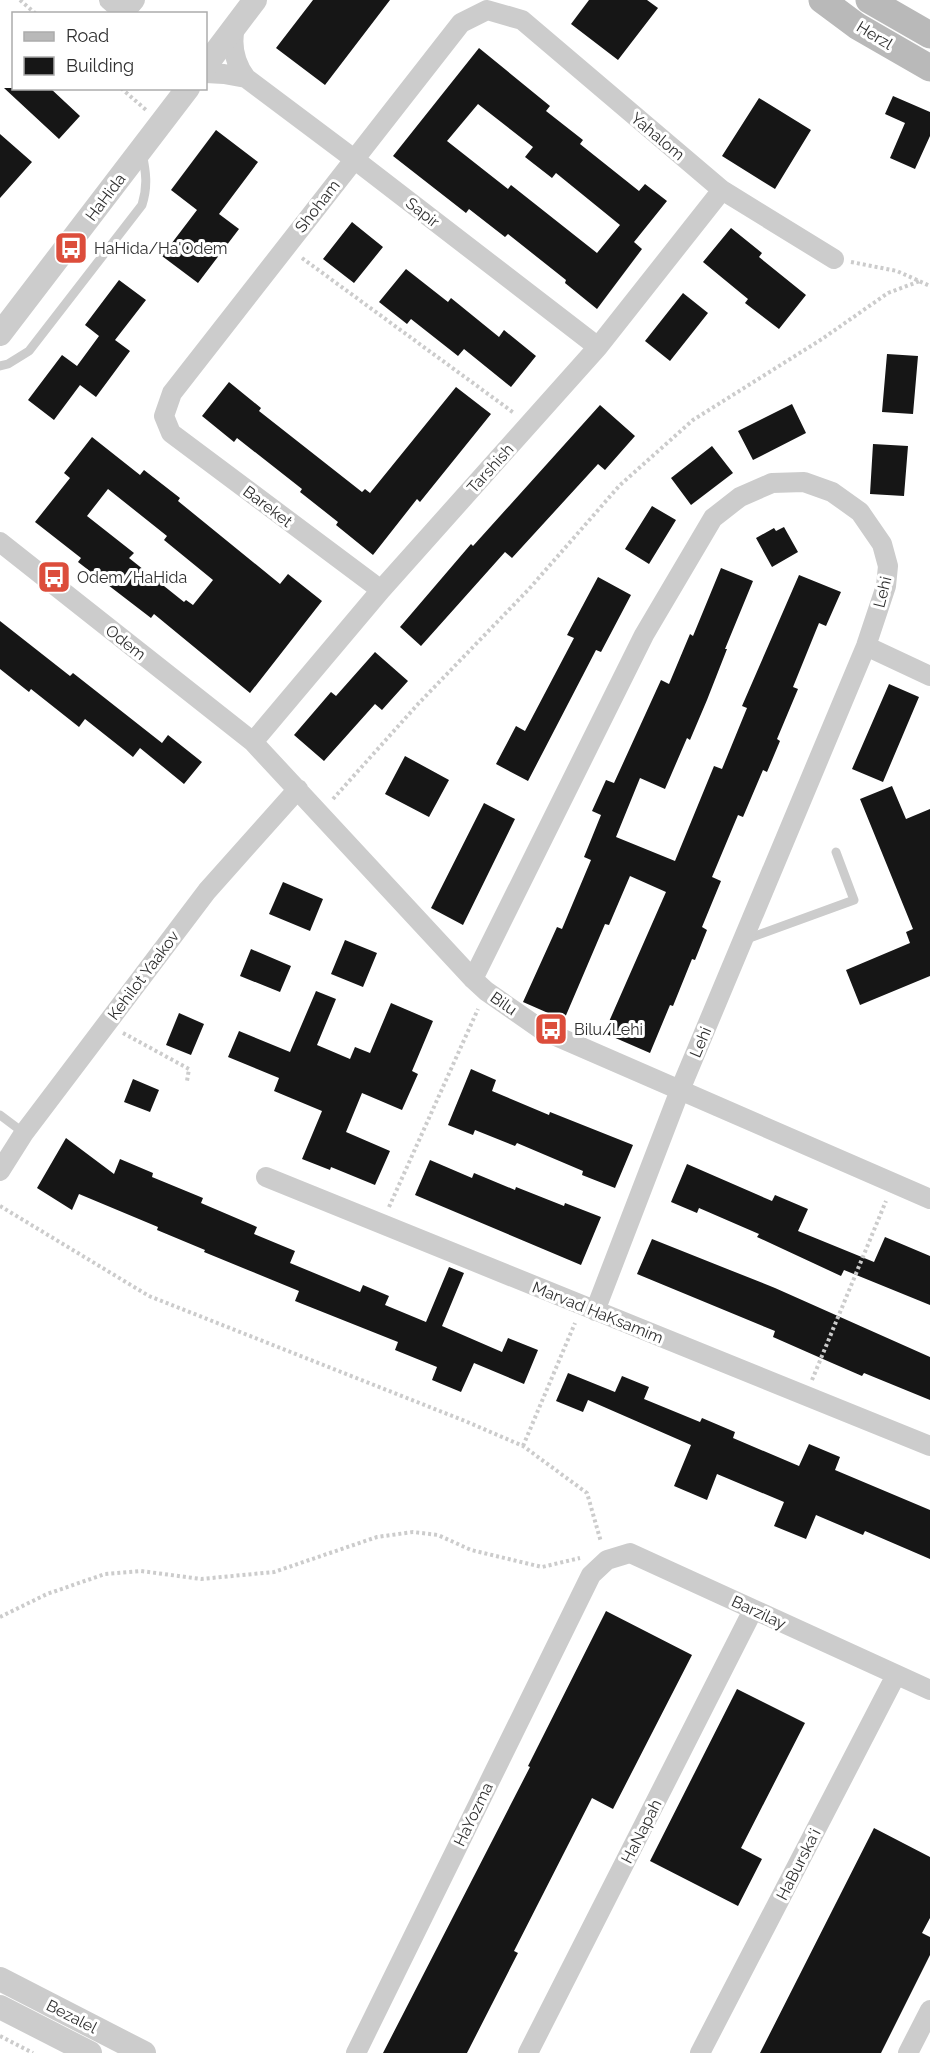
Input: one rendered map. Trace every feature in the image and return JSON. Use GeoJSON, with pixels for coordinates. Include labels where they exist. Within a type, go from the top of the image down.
{"type":"FeatureCollection","features":[{"type":"Feature","properties":{"kind":"main road","name":"Herzl"},"geometry":{"type":"LineString","coordinates":[[822,0],[857,26],[930,68]]}},
{"type":"Feature","properties":{"kind":"main road","name":"Herzl"},"geometry":{"type":"LineString","coordinates":[[869,0],[930,35]]}},
{"type":"Feature","properties":{"kind":"street"},"geometry":{"type":"LineString","coordinates":[[109,0],[123,12]]}},
{"type":"Feature","properties":{"kind":"street"},"geometry":{"type":"LineString","coordinates":[[125,12],[135,0]]}},
{"type":"Feature","properties":{"kind":"street"},"geometry":{"type":"LineString","coordinates":[[207,38],[235,0]]}},
{"type":"Feature","properties":{"kind":"street"},"geometry":{"type":"LineString","coordinates":[[207,64],[255,0]]}},
{"type":"Feature","properties":{"kind":"street","name":"Shoham"},"geometry":{"type":"LineString","coordinates":[[164,416],[172,393],[461,23],[487,10]]}},
{"type":"Feature","properties":{"kind":"street","name":"Yahalom"},"geometry":{"type":"LineString","coordinates":[[487,10],[522,20],[722,190],[834,259]]}},
{"type":"Feature","properties":{"kind":"street","name":"Sapir"},"geometry":{"type":"LineString","coordinates":[[235,27],[234,53],[240,71],[246,78],[598,347]]}},
{"type":"Feature","properties":{"kind":"street","name":"Sapir"},"geometry":{"type":"LineString","coordinates":[[207,73],[246,78]]}},
{"type":"Feature","properties":{"kind":"street","name":"HaHida"},"geometry":{"type":"LineString","coordinates":[[0,310],[166,90]]}},
{"type":"Feature","properties":{"kind":"street","name":"HaHida"},"geometry":{"type":"LineString","coordinates":[[0,334],[186,90]]}},
{"type":"Feature","properties":{"kind":"street","name":"Tarshish"},"geometry":{"type":"LineString","coordinates":[[253,742],[381,590],[598,347],[722,190]]}},
{"type":"Feature","properties":{"kind":"street","name":"Bareket"},"geometry":{"type":"LineString","coordinates":[[164,416],[171,433],[381,590]]}},
{"type":"Feature","properties":{"kind":"street","name":"Lehi"},"geometry":{"type":"LineString","coordinates":[[480,985],[644,635],[713,518],[740,497],[772,483],[804,482],[832,492],[860,512],[882,544],[888,566],[886,586],[866,646],[589,1308]]}},
{"type":"Feature","properties":{"kind":"street","name":"Odem"},"geometry":{"type":"LineString","coordinates":[[0,542],[253,742]]}},
{"type":"Feature","properties":{"kind":"street"},"geometry":{"type":"LineString","coordinates":[[866,646],[930,676]]}},
{"type":"Feature","properties":{"kind":"street","name":"Bilu"},"geometry":{"type":"LineString","coordinates":[[253,742],[480,985],[542,1030],[930,1199]]}},
{"type":"Feature","properties":{"kind":"street","name":"Kehilot Yaakov"},"geometry":{"type":"LineString","coordinates":[[0,1171],[24,1133],[207,891],[298,789]]}},
{"type":"Feature","properties":{"kind":"street","name":"Marvad HaKsamim"},"geometry":{"type":"LineString","coordinates":[[266,1177],[930,1446]]}},
{"type":"Feature","properties":{"kind":"street","name":"Barzilay"},"geometry":{"type":"LineString","coordinates":[[606,1556],[630,1553],[930,1690]]}},
{"type":"Feature","properties":{"kind":"street","name":"HaYozma"},"geometry":{"type":"LineString","coordinates":[[356,2053],[591,1575],[606,1556]]}},
{"type":"Feature","properties":{"kind":"street","name":"HaNapah"},"geometry":{"type":"LineString","coordinates":[[528,2053],[753,1610]]}},
{"type":"Feature","properties":{"kind":"street","name":"HaBurska'i"},"geometry":{"type":"LineString","coordinates":[[700,2053],[896,1675]]}},
{"type":"Feature","properties":{"kind":"street","name":"Bezalel"},"geometry":{"type":"LineString","coordinates":[[0,1979],[144,2053]]}},
{"type":"Feature","properties":{"kind":"street","name":"Bezalel"},"geometry":{"type":"LineString","coordinates":[[0,2007],[90,2053]]}},
{"type":"Feature","properties":{"kind":"street"},"geometry":{"type":"LineString","coordinates":[[908,2053],[930,2010]]}},
{"type":"Feature","properties":{"kind":"lane"},"geometry":{"type":"LineString","coordinates":[[0,366],[8,364],[29,351],[142,205],[147,189],[147,175],[141,149]]}},
{"type":"Feature","properties":{"kind":"lane"},"geometry":{"type":"LineString","coordinates":[[743,940],[854,900],[836,852]]}},
{"type":"Feature","properties":{"kind":"lane"},"geometry":{"type":"LineString","coordinates":[[0,1115],[24,1133]]}},
{"type":"Feature","properties":{"kind":"path"},"geometry":{"type":"LineString","coordinates":[[20,0],[34,12]]}},
{"type":"Feature","properties":{"kind":"path"},"geometry":{"type":"LineString","coordinates":[[123,90],[149,113]]}},
{"type":"Feature","properties":{"kind":"path"},"geometry":{"type":"LineString","coordinates":[[286,246],[529,424]]}},
{"type":"Feature","properties":{"kind":"path"},"geometry":{"type":"LineString","coordinates":[[834,259],[897,271],[930,286]]}},
{"type":"Feature","properties":{"kind":"path"},"geometry":{"type":"LineString","coordinates":[[320,813],[418,704],[529,589],[620,485],[693,420],[822,339],[888,293],[920,281]]}},
{"type":"Feature","properties":{"kind":"path"},"geometry":{"type":"LineString","coordinates":[[382,1224],[480,985]]}},
{"type":"Feature","properties":{"kind":"path"},"geometry":{"type":"LineString","coordinates":[[107,1023],[189,1069],[186,1081]]}},
{"type":"Feature","properties":{"kind":"path"},"geometry":{"type":"LineString","coordinates":[[806,1396],[893,1183]]}},
{"type":"Feature","properties":{"kind":"path"},"geometry":{"type":"LineString","coordinates":[[0,1206],[150,1296],[523,1446],[586,1493],[606,1556],[542,1568],[471,1550],[438,1535],[413,1532],[377,1537],[274,1572],[201,1579],[141,1571],[105,1574],[47,1594],[0,1617]]}},
{"type":"Feature","properties":{"kind":"path"},"geometry":{"type":"LineString","coordinates":[[523,1446],[589,1308]]}},
{"type":"Feature","properties":{"kind":"path"},"geometry":{"type":"LineString","coordinates":[[0,2036],[33,2053]]}},
{"type":"Feature","properties":{"kind":"building"},"geometry":{"type":"Polygon","coordinates":[[[313,0],[390,0],[325,85],[276,48],[313,0]]]}},
{"type":"Feature","properties":{"kind":"building"},"geometry":{"type":"Polygon","coordinates":[[[589,0],[647,0],[658,8],[618,60],[571,24],[589,0]]]}},
{"type":"Feature","properties":{"kind":"building"},"geometry":{"type":"Polygon","coordinates":[[[479,48],[550,106],[546,111],[583,140],[580,144],[639,191],[645,184],[667,201],[634,242],[642,249],[597,309],[565,283],[566,280],[508,234],[505,237],[469,209],[466,213],[393,156],[479,48]],[[478,104],[447,141],[508,189],[511,185],[597,253],[620,225],[556,173],[552,178],[525,157],[533,147],[478,104]]]}},
{"type":"Feature","properties":{"kind":"building"},"geometry":{"type":"Polygon","coordinates":[[[4,88],[52,90],[80,116],[59,139],[4,88]]]}},
{"type":"Feature","properties":{"kind":"building"},"geometry":{"type":"Polygon","coordinates":[[[893,96],[930,112],[930,136],[915,169],[890,158],[905,123],[885,114],[893,96]]]}},
{"type":"Feature","properties":{"kind":"building"},"geometry":{"type":"Polygon","coordinates":[[[759,98],[811,130],[775,189],[722,156],[759,98]]]}},
{"type":"Feature","properties":{"kind":"building"},"geometry":{"type":"Polygon","coordinates":[[[216,130],[258,162],[219,214],[239,229],[198,283],[162,256],[197,210],[171,190],[216,130]]]}},
{"type":"Feature","properties":{"kind":"building"},"geometry":{"type":"Polygon","coordinates":[[[0,134],[32,162],[0,198],[0,134]]]}},
{"type":"Feature","properties":{"kind":"building"},"geometry":{"type":"Polygon","coordinates":[[[352,222],[383,247],[354,283],[323,259],[352,222]]]}},
{"type":"Feature","properties":{"kind":"building"},"geometry":{"type":"Polygon","coordinates":[[[731,228],[762,253],[759,257],[806,295],[779,329],[745,303],[748,299],[703,262],[731,228]]]}},
{"type":"Feature","properties":{"kind":"building"},"geometry":{"type":"Polygon","coordinates":[[[406,269],[448,302],[451,298],[499,337],[504,330],[536,356],[511,387],[464,349],[458,356],[411,319],[407,324],[379,302],[406,269]]]}},
{"type":"Feature","properties":{"kind":"building"},"geometry":{"type":"Polygon","coordinates":[[[119,280],[146,300],[115,340],[130,351],[96,397],[80,385],[54,420],[28,400],[62,355],[77,366],[99,336],[85,325],[119,280]]]}},
{"type":"Feature","properties":{"kind":"building"},"geometry":{"type":"Polygon","coordinates":[[[683,293],[708,313],[670,361],[645,341],[683,293]]]}},
{"type":"Feature","properties":{"kind":"building"},"geometry":{"type":"Polygon","coordinates":[[[887,354],[918,356],[913,414],[882,412],[887,354]]]}},
{"type":"Feature","properties":{"kind":"building"},"geometry":{"type":"Polygon","coordinates":[[[229,382],[261,408],[259,411],[362,492],[365,489],[370,493],[456,387],[491,414],[420,502],[417,499],[373,555],[336,525],[338,522],[300,492],[302,489],[237,438],[234,442],[202,416],[229,382]]]}},
{"type":"Feature","properties":{"kind":"building"},"geometry":{"type":"Polygon","coordinates":[[[792,404],[806,433],[753,460],[738,431],[792,404]]]}},
{"type":"Feature","properties":{"kind":"building"},"geometry":{"type":"Polygon","coordinates":[[[600,405],[635,436],[605,470],[598,464],[512,558],[505,552],[421,646],[400,627],[471,544],[473,546],[600,405]]]}},
{"type":"Feature","properties":{"kind":"building"},"geometry":{"type":"Polygon","coordinates":[[[92,437],[140,475],[144,470],[180,498],[178,501],[280,584],[288,574],[322,601],[250,693],[154,614],[151,618],[78,562],[81,558],[35,522],[70,478],[64,473],[92,437]],[[108,489],[87,516],[134,553],[129,558],[184,602],[186,600],[193,605],[213,580],[164,540],[167,536],[108,489]]]}},
{"type":"Feature","properties":{"kind":"building"},"geometry":{"type":"Polygon","coordinates":[[[873,444],[908,446],[904,496],[870,494],[873,444]]]}},
{"type":"Feature","properties":{"kind":"building"},"geometry":{"type":"Polygon","coordinates":[[[712,446],[733,473],[691,505],[671,478],[712,446]]]}},
{"type":"Feature","properties":{"kind":"building"},"geometry":{"type":"Polygon","coordinates":[[[652,506],[676,520],[649,564],[625,549],[652,506]]]}},
{"type":"Feature","properties":{"kind":"building"},"geometry":{"type":"Polygon","coordinates":[[[784,527],[798,552],[772,567],[756,538],[774,528],[776,531],[784,527]]]}},
{"type":"Feature","properties":{"kind":"building"},"geometry":{"type":"Polygon","coordinates":[[[721,568],[753,581],[725,649],[727,649],[690,740],[687,738],[665,789],[640,778],[616,837],[675,861],[714,766],[722,769],[747,708],[742,706],[799,575],[841,592],[826,626],[819,623],[793,687],[798,689],[777,739],[780,741],[767,772],[763,770],[743,817],[738,815],[712,877],[721,881],[702,927],[707,930],[695,960],[692,959],[673,1006],[670,1005],[650,1053],[604,1033],[666,892],[630,876],[609,925],[605,924],[564,1020],[523,1002],[557,927],[562,929],[591,860],[584,857],[601,815],[592,811],[606,780],[614,783],[661,680],[669,684],[690,634],[693,636],[721,568]]]}},
{"type":"Feature","properties":{"kind":"building"},"geometry":{"type":"Polygon","coordinates":[[[598,577],[631,595],[601,652],[596,650],[528,781],[496,764],[516,726],[525,731],[574,638],[567,635],[598,577]]]}},
{"type":"Feature","properties":{"kind":"building"},"geometry":{"type":"Polygon","coordinates":[[[0,621],[70,676],[73,673],[162,743],[168,735],[202,762],[184,784],[140,748],[133,757],[85,719],[79,727],[31,689],[29,692],[0,669],[0,621]]]}},
{"type":"Feature","properties":{"kind":"building"},"geometry":{"type":"Polygon","coordinates":[[[375,652],[408,681],[382,710],[375,704],[324,761],[294,735],[331,692],[336,696],[375,652]]]}},
{"type":"Feature","properties":{"kind":"building"},"geometry":{"type":"Polygon","coordinates":[[[889,684],[919,697],[883,782],[852,769],[889,684]]]}},
{"type":"Feature","properties":{"kind":"building"},"geometry":{"type":"Polygon","coordinates":[[[405,756],[449,780],[429,817],[385,794],[405,756]]]}},
{"type":"Feature","properties":{"kind":"building"},"geometry":{"type":"Polygon","coordinates":[[[892,786],[906,819],[930,809],[930,976],[860,1005],[846,970],[910,943],[906,932],[913,929],[860,799],[892,786]]]}},
{"type":"Feature","properties":{"kind":"building"},"geometry":{"type":"Polygon","coordinates":[[[484,803],[515,819],[463,925],[431,908],[484,803]]]}},
{"type":"Feature","properties":{"kind":"building"},"geometry":{"type":"Polygon","coordinates":[[[283,882],[323,899],[310,931],[269,914],[283,882]]]}},
{"type":"Feature","properties":{"kind":"building"},"geometry":{"type":"Polygon","coordinates":[[[345,940],[377,953],[363,987],[331,974],[345,940]]]}},
{"type":"Feature","properties":{"kind":"building"},"geometry":{"type":"Polygon","coordinates":[[[251,949],[291,966],[280,992],[240,976],[251,949]]]}},
{"type":"Feature","properties":{"kind":"building"},"geometry":{"type":"Polygon","coordinates":[[[316,991],[336,999],[317,1045],[350,1059],[355,1047],[370,1053],[391,1003],[433,1021],[412,1071],[418,1074],[402,1110],[362,1093],[346,1132],[390,1151],[375,1185],[331,1167],[330,1170],[302,1159],[322,1111],[274,1091],[279,1078],[228,1057],[239,1031],[290,1052],[316,991]]]}},
{"type":"Feature","properties":{"kind":"building"},"geometry":{"type":"Polygon","coordinates":[[[179,1013],[204,1024],[191,1055],[166,1045],[179,1013]]]}},
{"type":"Feature","properties":{"kind":"building"},"geometry":{"type":"Polygon","coordinates":[[[471,1069],[496,1080],[492,1091],[549,1115],[550,1112],[633,1145],[615,1188],[582,1175],[583,1171],[517,1143],[515,1146],[475,1130],[473,1135],[448,1125],[471,1069]]]}},
{"type":"Feature","properties":{"kind":"building"},"geometry":{"type":"Polygon","coordinates":[[[133,1079],[159,1090],[150,1112],[124,1102],[133,1079]]]}},
{"type":"Feature","properties":{"kind":"building"},"geometry":{"type":"Polygon","coordinates":[[[66,1138],[114,1174],[120,1159],[153,1173],[152,1177],[203,1198],[201,1203],[257,1227],[254,1234],[295,1251],[290,1263],[360,1292],[363,1285],[389,1296],[385,1305],[426,1322],[449,1267],[464,1273],[442,1326],[502,1352],[508,1338],[538,1350],[524,1384],[474,1363],[461,1392],[432,1380],[437,1367],[395,1350],[398,1342],[295,1301],[299,1291],[204,1252],[205,1250],[157,1230],[158,1227],[79,1194],[72,1210],[37,1188],[66,1138]]]}},
{"type":"Feature","properties":{"kind":"building"},"geometry":{"type":"Polygon","coordinates":[[[430,1160],[472,1178],[474,1173],[515,1190],[516,1187],[564,1206],[565,1203],[601,1217],[581,1265],[415,1195],[430,1160]]]}},
{"type":"Feature","properties":{"kind":"building"},"geometry":{"type":"Polygon","coordinates":[[[687,1164],[772,1201],[775,1195],[808,1209],[798,1231],[874,1262],[885,1237],[930,1256],[930,1305],[844,1270],[841,1276],[757,1237],[759,1234],[699,1208],[697,1213],[671,1202],[687,1164]]]}},
{"type":"Feature","properties":{"kind":"building"},"geometry":{"type":"Polygon","coordinates":[[[652,1239],[775,1288],[930,1357],[930,1400],[864,1373],[862,1376],[773,1337],[775,1331],[637,1274],[652,1239]]]}},
{"type":"Feature","properties":{"kind":"building"},"geometry":{"type":"Polygon","coordinates":[[[568,1373],[615,1392],[622,1376],[649,1387],[644,1399],[700,1422],[702,1418],[735,1432],[733,1438],[799,1466],[809,1444],[840,1457],[835,1470],[930,1510],[930,1559],[865,1531],[863,1535],[816,1515],[806,1539],[774,1526],[784,1502],[717,1474],[707,1500],[674,1486],[691,1445],[588,1400],[583,1412],[556,1401],[568,1373]]]}},
{"type":"Feature","properties":{"kind":"building"},"geometry":{"type":"Polygon","coordinates":[[[606,1611],[692,1655],[613,1809],[592,1798],[514,1951],[518,1953],[467,2053],[383,2053],[530,1767],[528,1766],[606,1611]]]}},
{"type":"Feature","properties":{"kind":"building"},"geometry":{"type":"Polygon","coordinates":[[[737,1689],[805,1723],[741,1848],[762,1859],[738,1906],[650,1861],[737,1689]]]}},
{"type":"Feature","properties":{"kind":"building"},"geometry":{"type":"Polygon","coordinates":[[[874,1828],[930,1857],[930,1918],[922,1933],[930,1937],[930,1955],[881,2053],[760,2053],[874,1828]]]}},
{"type":"Feature","properties":{"kind":"place","name":"HaHida/Ha'Odem"},"geometry":{"type":"Point","coordinates":[71,248]}},
{"type":"Feature","properties":{"kind":"place","name":"Odem/HaHida"},"geometry":{"type":"Point","coordinates":[54,577]}},
{"type":"Feature","properties":{"kind":"place","name":"Bilu/Lehi"},"geometry":{"type":"Point","coordinates":[551,1029]}}]}
